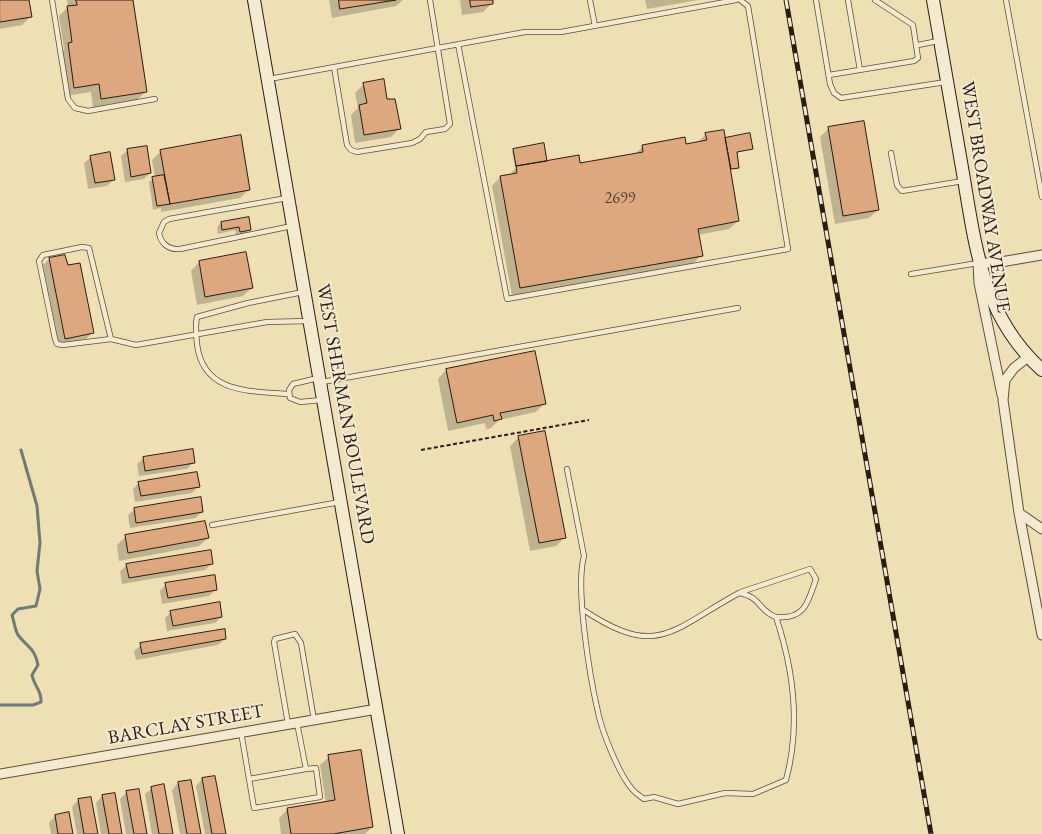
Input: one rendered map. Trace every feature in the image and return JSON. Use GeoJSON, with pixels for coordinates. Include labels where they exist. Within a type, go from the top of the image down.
{"type":"FeatureCollection","features":[{"type":"Feature","properties":{"kind":"main road","name":"WEST SHERMAN BOULEVARD"},"geometry":{"type":"LineString","coordinates":[[254,0],[398,834]]}},
{"type":"Feature","properties":{"kind":"main road","name":"WEST BROADWAY AVENUE"},"geometry":{"type":"LineString","coordinates":[[933,0],[978,263]]}},
{"type":"Feature","properties":{"kind":"main road"},"geometry":{"type":"LineString","coordinates":[[978,263],[995,306],[1008,332],[1028,357],[1042,370]]}},
{"type":"Feature","properties":{"kind":"street"},"geometry":{"type":"LineString","coordinates":[[978,263],[995,263],[1042,255]]}},
{"type":"Feature","properties":{"kind":"street","name":"WEST BROADWAY AVENUE"},"geometry":{"type":"LineString","coordinates":[[978,263],[979,283],[1003,400],[1019,513],[1042,635]]}},
{"type":"Feature","properties":{"kind":"street","name":"WEST BROADWAY AVENUE"},"geometry":{"type":"LineString","coordinates":[[1003,400],[1005,380],[1014,368],[1028,357]]}},
{"type":"Feature","properties":{"kind":"street"},"geometry":{"type":"LineString","coordinates":[[1019,513],[1042,529]]}},
{"type":"Feature","properties":{"kind":"street","name":"BARCLAY STREET"},"geometry":{"type":"LineString","coordinates":[[0,774],[377,709]]}},
{"type":"Feature","properties":{"kind":"lane"},"geometry":{"type":"LineString","coordinates":[[52,0],[68,99],[75,108],[88,111],[155,99]]}},
{"type":"Feature","properties":{"kind":"lane"},"geometry":{"type":"LineString","coordinates":[[334,67],[347,145],[350,150],[357,152],[412,143],[420,139],[426,132],[445,129],[450,124],[430,0]]}},
{"type":"Feature","properties":{"kind":"lane"},"geometry":{"type":"LineString","coordinates":[[590,0],[595,26]]}},
{"type":"Feature","properties":{"kind":"lane"},"geometry":{"type":"LineString","coordinates":[[268,79],[525,32],[561,32],[736,0]]}},
{"type":"Feature","properties":{"kind":"lane"},"geometry":{"type":"LineString","coordinates":[[458,44],[507,299],[788,249],[748,6],[740,0]]}},
{"type":"Feature","properties":{"kind":"lane"},"geometry":{"type":"LineString","coordinates":[[816,0],[829,76],[834,92],[844,99],[947,81]]}},
{"type":"Feature","properties":{"kind":"lane"},"geometry":{"type":"LineString","coordinates":[[848,0],[860,70]]}},
{"type":"Feature","properties":{"kind":"lane"},"geometry":{"type":"LineString","coordinates":[[829,76],[914,60],[919,55],[913,24],[875,0]]}},
{"type":"Feature","properties":{"kind":"lane"},"geometry":{"type":"LineString","coordinates":[[1006,0],[1042,196]]}},
{"type":"Feature","properties":{"kind":"lane"},"geometry":{"type":"LineString","coordinates":[[918,45],[940,41]]}},
{"type":"Feature","properties":{"kind":"lane"},"geometry":{"type":"LineString","coordinates":[[891,153],[897,185],[902,191],[964,181]]}},
{"type":"Feature","properties":{"kind":"lane"},"geometry":{"type":"LineString","coordinates":[[288,198],[169,219],[164,222],[159,233],[164,244],[169,248],[180,250],[293,225]]}},
{"type":"Feature","properties":{"kind":"lane"},"geometry":{"type":"LineString","coordinates":[[111,339],[89,248],[82,247],[43,255],[40,261],[54,339],[57,344],[75,345],[111,339],[136,345],[267,322],[310,322]]}},
{"type":"Feature","properties":{"kind":"lane"},"geometry":{"type":"LineString","coordinates":[[911,274],[978,263]]}},
{"type":"Feature","properties":{"kind":"lane"},"geometry":{"type":"LineString","coordinates":[[289,394],[246,390],[229,387],[218,382],[202,364],[196,334],[197,317],[248,303],[305,292]]}},
{"type":"Feature","properties":{"kind":"lane"},"geometry":{"type":"LineString","coordinates":[[324,400],[296,402],[292,400],[289,394],[293,384],[738,308]]}},
{"type":"Feature","properties":{"kind":"lane"},"geometry":{"type":"LineString","coordinates":[[567,469],[584,556],[582,565],[582,609],[598,713],[610,749],[632,790],[644,799],[654,797],[678,804],[725,793],[753,794],[786,780],[792,758],[795,696],[784,642],[776,617]]}},
{"type":"Feature","properties":{"kind":"lane"},"geometry":{"type":"LineString","coordinates":[[212,526],[341,502]]}},
{"type":"Feature","properties":{"kind":"lane"},"geometry":{"type":"LineString","coordinates":[[582,609],[621,632],[643,637],[672,633],[740,593],[810,569],[816,579],[808,602],[800,614],[786,618],[768,615],[751,595],[740,593]]}},
{"type":"Feature","properties":{"kind":"lane"},"geometry":{"type":"LineString","coordinates":[[306,769],[292,723],[274,642],[276,639],[296,634],[301,643],[314,720]]}},
{"type":"Feature","properties":{"kind":"lane"},"geometry":{"type":"LineString","coordinates":[[241,732],[249,779],[254,808],[320,797],[316,768],[249,779]]}},
{"type":"Feature","properties":{"kind":"path"},"geometry":{"type":"LineString","coordinates":[[421,450],[589,420]]}},
{"type":"Feature","properties":{"kind":"building"},"geometry":{"type":"Polygon","coordinates":[[[0,0],[29,0],[32,17],[0,22],[0,0]]]}},
{"type":"Feature","properties":{"kind":"building"},"geometry":{"type":"Polygon","coordinates":[[[76,0],[133,0],[147,92],[101,99],[99,84],[74,88],[68,43],[72,42],[67,6],[77,5],[76,0]]]}},
{"type":"Feature","properties":{"kind":"building"},"geometry":{"type":"Polygon","coordinates":[[[339,0],[396,0],[340,9],[339,0]]]}},
{"type":"Feature","properties":{"kind":"building"},"geometry":{"type":"Polygon","coordinates":[[[470,0],[493,0],[493,4],[471,7],[470,0]]]}},
{"type":"Feature","properties":{"kind":"building"},"geometry":{"type":"Polygon","coordinates":[[[384,79],[387,99],[395,99],[401,129],[364,135],[359,105],[367,103],[363,83],[384,79]]]}},
{"type":"Feature","properties":{"kind":"building"},"geometry":{"type":"Polygon","coordinates":[[[864,121],[879,210],[843,216],[828,127],[864,121]]]}},
{"type":"Feature","properties":{"kind":"building"},"geometry":{"type":"Polygon","coordinates":[[[724,130],[739,221],[698,229],[703,256],[520,288],[500,176],[517,173],[516,166],[579,155],[580,163],[643,152],[642,145],[685,137],[686,144],[707,140],[705,133],[724,130]]]}},
{"type":"Feature","properties":{"kind":"building"},"geometry":{"type":"Polygon","coordinates":[[[750,133],[753,149],[737,152],[739,168],[731,169],[725,138],[750,133]]]}},
{"type":"Feature","properties":{"kind":"building"},"geometry":{"type":"Polygon","coordinates":[[[241,135],[250,190],[170,204],[160,150],[241,135]]]}},
{"type":"Feature","properties":{"kind":"building"},"geometry":{"type":"Polygon","coordinates":[[[544,143],[547,161],[516,166],[513,149],[544,143]]]}},
{"type":"Feature","properties":{"kind":"building"},"geometry":{"type":"Polygon","coordinates":[[[147,146],[151,173],[131,177],[127,149],[147,146]]]}},
{"type":"Feature","properties":{"kind":"building"},"geometry":{"type":"Polygon","coordinates":[[[110,152],[115,180],[95,183],[90,156],[110,152]]]}},
{"type":"Feature","properties":{"kind":"building"},"geometry":{"type":"Polygon","coordinates":[[[164,175],[170,204],[157,206],[152,177],[164,175]]]}},
{"type":"Feature","properties":{"kind":"building"},"geometry":{"type":"Polygon","coordinates":[[[249,217],[251,230],[240,232],[239,227],[222,230],[221,222],[249,217]]]}},
{"type":"Feature","properties":{"kind":"building"},"geometry":{"type":"Polygon","coordinates":[[[246,252],[253,288],[205,297],[199,261],[246,252]]]}},
{"type":"Feature","properties":{"kind":"building"},"geometry":{"type":"Polygon","coordinates":[[[65,255],[68,265],[80,263],[94,333],[65,339],[49,258],[65,255]]]}},
{"type":"Feature","properties":{"kind":"building"},"geometry":{"type":"Polygon","coordinates":[[[535,351],[546,404],[500,413],[502,419],[494,421],[493,415],[457,423],[446,369],[535,351]]]}},
{"type":"Feature","properties":{"kind":"building"},"geometry":{"type":"Polygon","coordinates":[[[545,431],[566,538],[539,543],[518,436],[545,431]]]}},
{"type":"Feature","properties":{"kind":"building"},"geometry":{"type":"Polygon","coordinates":[[[193,449],[195,463],[145,471],[143,457],[193,449]]]}},
{"type":"Feature","properties":{"kind":"building"},"geometry":{"type":"Polygon","coordinates":[[[197,472],[200,487],[141,496],[138,482],[197,472]]]}},
{"type":"Feature","properties":{"kind":"building"},"geometry":{"type":"Polygon","coordinates":[[[201,497],[203,512],[136,523],[134,508],[201,497]]]}},
{"type":"Feature","properties":{"kind":"building"},"geometry":{"type":"Polygon","coordinates":[[[205,521],[209,538],[128,553],[125,535],[205,521]]]}},
{"type":"Feature","properties":{"kind":"building"},"geometry":{"type":"Polygon","coordinates":[[[211,550],[213,564],[129,578],[126,564],[211,550]]]}},
{"type":"Feature","properties":{"kind":"building"},"geometry":{"type":"Polygon","coordinates":[[[215,575],[217,590],[168,598],[165,583],[215,575]]]}},
{"type":"Feature","properties":{"kind":"building"},"geometry":{"type":"Polygon","coordinates":[[[220,602],[222,617],[173,626],[170,611],[220,602]]]}},
{"type":"Feature","properties":{"kind":"building"},"geometry":{"type":"Polygon","coordinates":[[[225,629],[226,639],[142,654],[140,643],[225,629]]]}},
{"type":"Feature","properties":{"kind":"building"},"geometry":{"type":"Polygon","coordinates":[[[361,750],[373,827],[333,834],[291,834],[287,808],[335,800],[328,755],[361,750]]]}},
{"type":"Feature","properties":{"kind":"building"},"geometry":{"type":"Polygon","coordinates":[[[215,776],[226,834],[212,834],[202,778],[215,776]]]}},
{"type":"Feature","properties":{"kind":"building"},"geometry":{"type":"Polygon","coordinates":[[[191,780],[201,834],[187,834],[178,782],[191,780]]]}},
{"type":"Feature","properties":{"kind":"building"},"geometry":{"type":"Polygon","coordinates":[[[164,784],[173,834],[159,834],[151,787],[164,784]]]}},
{"type":"Feature","properties":{"kind":"building"},"geometry":{"type":"Polygon","coordinates":[[[139,789],[147,834],[134,834],[126,791],[139,789]]]}},
{"type":"Feature","properties":{"kind":"building"},"geometry":{"type":"Polygon","coordinates":[[[115,793],[122,834],[109,834],[102,795],[115,793]]]}},
{"type":"Feature","properties":{"kind":"building"},"geometry":{"type":"Polygon","coordinates":[[[91,797],[98,834],[84,834],[78,799],[91,797]]]}},
{"type":"Feature","properties":{"kind":"building"},"geometry":{"type":"Polygon","coordinates":[[[69,812],[73,834],[58,834],[55,815],[69,812]]]}},
{"type":"Feature","properties":{"kind":"waterway"},"geometry":{"type":"LineString","coordinates":[[0,705],[33,705],[41,702],[32,675],[38,665],[37,659],[33,651],[18,635],[12,615],[18,609],[36,606],[40,589],[37,571],[40,543],[37,506],[21,450]]}},
{"type":"Feature","properties":{"kind":"railway"},"geometry":{"type":"LineString","coordinates":[[786,0],[931,834]]}}]}
